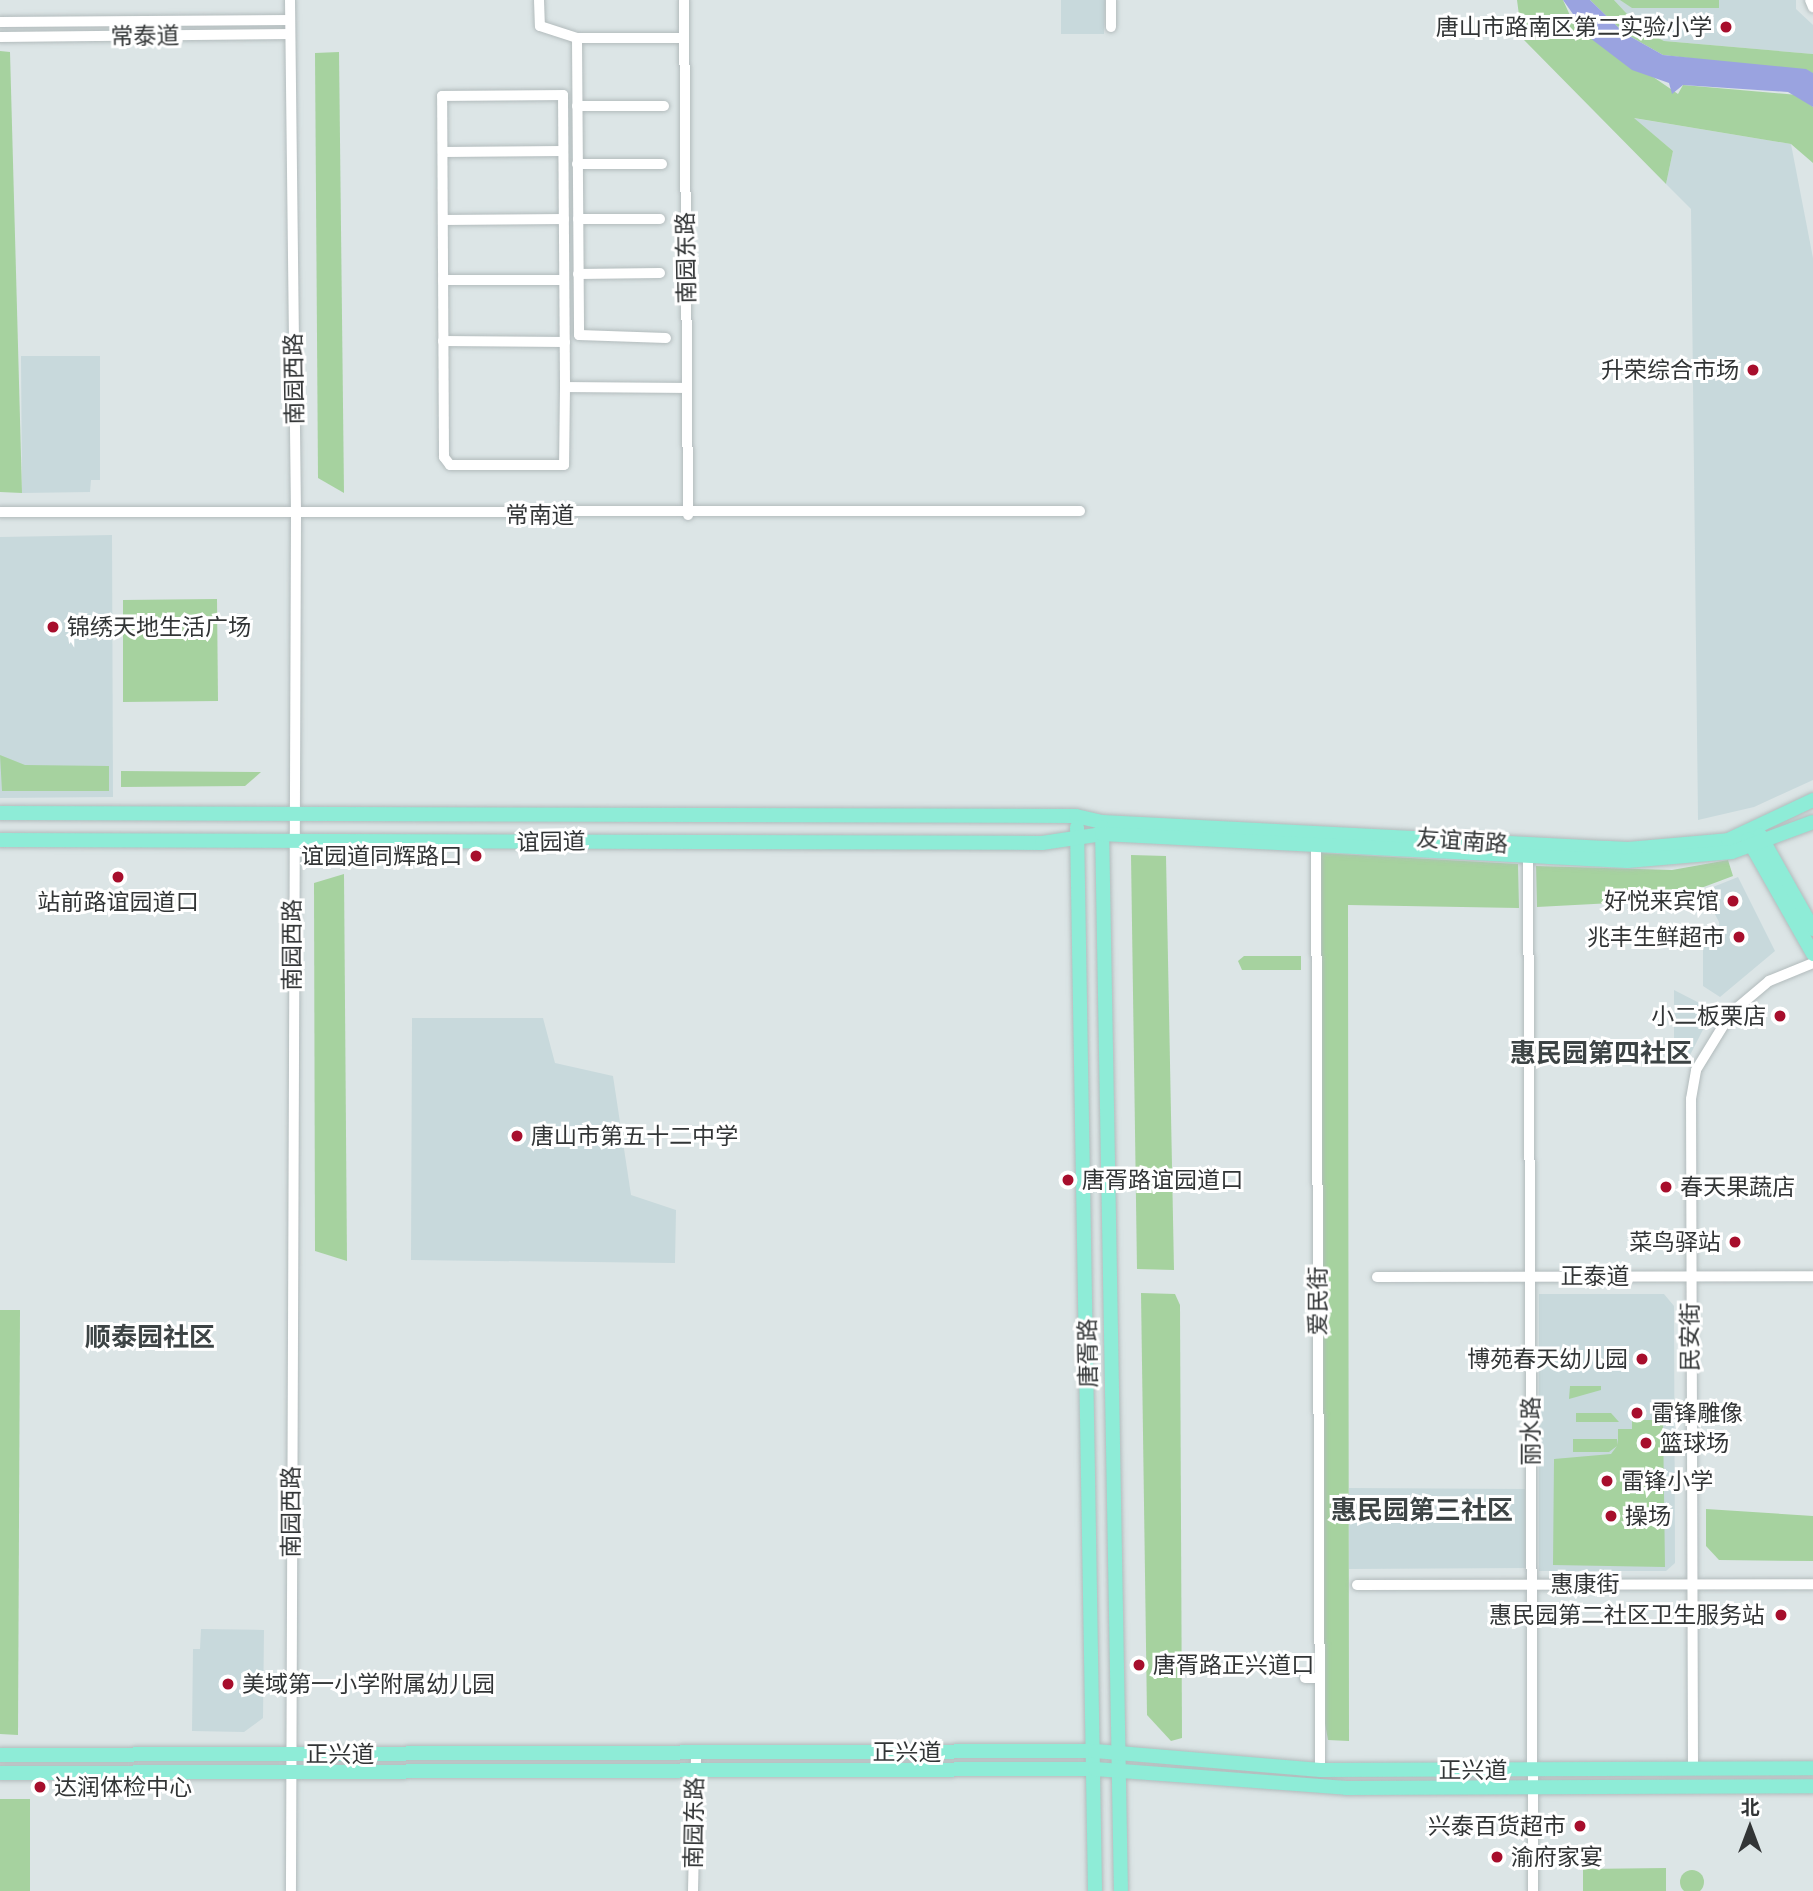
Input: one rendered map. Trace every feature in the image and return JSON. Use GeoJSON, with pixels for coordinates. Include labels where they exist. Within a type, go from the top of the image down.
{"type":"FeatureCollection","features":[{"type":"Feature","properties":{"kind":"main road","name":"友谊南路"},"geometry":{"type":"LineString","coordinates":[[1755,839],[1813,800]]}},
{"type":"Feature","properties":{"kind":"main road"},"geometry":{"type":"LineString","coordinates":[[0,806],[62,814]]}},
{"type":"Feature","properties":{"kind":"main road","name":"谊园道"},"geometry":{"type":"LineString","coordinates":[[0,813],[295,816],[1076,816],[1102,828]]}},
{"type":"Feature","properties":{"kind":"main road","name":"唐胥路"},"geometry":{"type":"LineString","coordinates":[[1076,816],[1096,1769],[1094,1891]]}},
{"type":"Feature","properties":{"kind":"main road","name":"友谊南路"},"geometry":{"type":"LineString","coordinates":[[1102,828],[1528,852],[1674,849],[1755,839],[1813,822]]}},
{"type":"Feature","properties":{"kind":"main road","name":"谊园道"},"geometry":{"type":"LineString","coordinates":[[0,840],[294,843],[1042,843],[1102,828]]}},
{"type":"Feature","properties":{"kind":"main road","name":"唐胥路"},"geometry":{"type":"LineString","coordinates":[[1102,828],[1121,1756],[1121,1891]]}},
{"type":"Feature","properties":{"kind":"main road"},"geometry":{"type":"LineString","coordinates":[[1755,839],[1813,929]]}},
{"type":"Feature","properties":{"kind":"main road"},"geometry":{"type":"LineString","coordinates":[[1755,839],[1813,954]]}},
{"type":"Feature","properties":{"kind":"main road"},"geometry":{"type":"LineString","coordinates":[[0,850],[61,840]]}},
{"type":"Feature","properties":{"kind":"main road","name":"正兴道"},"geometry":{"type":"LineString","coordinates":[[0,1755],[1095,1751],[1121,1756],[1320,1770],[1813,1768]]}},
{"type":"Feature","properties":{"kind":"main road","name":"正兴道"},"geometry":{"type":"LineString","coordinates":[[0,1773],[291,1769],[1096,1769],[1346,1788],[1813,1786]]}},
{"type":"Feature","properties":{"kind":"street","name":"南园西路"},"geometry":{"type":"LineString","coordinates":[[290,0],[296,514],[291,1891]]}},
{"type":"Feature","properties":{"kind":"street"},"geometry":{"type":"LineString","coordinates":[[540,0],[540,26],[577,38],[684,38]]}},
{"type":"Feature","properties":{"kind":"street","name":"南园东路"},"geometry":{"type":"LineString","coordinates":[[684,0],[688,515]]}},
{"type":"Feature","properties":{"kind":"street"},"geometry":{"type":"LineString","coordinates":[[1111,0],[1111,27]]}},
{"type":"Feature","properties":{"kind":"street"},"geometry":{"type":"LineString","coordinates":[[1810,0],[1813,7]]}},
{"type":"Feature","properties":{"kind":"street","name":"常泰道"},"geometry":{"type":"LineString","coordinates":[[0,22],[290,20]]}},
{"type":"Feature","properties":{"kind":"street","name":"常泰道"},"geometry":{"type":"LineString","coordinates":[[0,37],[290,34]]}},
{"type":"Feature","properties":{"kind":"street"},"geometry":{"type":"LineString","coordinates":[[577,38],[580,338],[666,338]]}},
{"type":"Feature","properties":{"kind":"street"},"geometry":{"type":"LineString","coordinates":[[563,95],[563,151],[564,465],[450,466],[444,457],[442,96],[563,95]]}},
{"type":"Feature","properties":{"kind":"street"},"geometry":{"type":"LineString","coordinates":[[578,106],[664,106]]}},
{"type":"Feature","properties":{"kind":"street"},"geometry":{"type":"LineString","coordinates":[[443,152],[563,151]]}},
{"type":"Feature","properties":{"kind":"street"},"geometry":{"type":"LineString","coordinates":[[578,164],[662,164]]}},
{"type":"Feature","properties":{"kind":"street"},"geometry":{"type":"LineString","coordinates":[[443,220],[564,219]]}},
{"type":"Feature","properties":{"kind":"street"},"geometry":{"type":"LineString","coordinates":[[578,219],[660,219]]}},
{"type":"Feature","properties":{"kind":"street"},"geometry":{"type":"LineString","coordinates":[[578,274],[660,273]]}},
{"type":"Feature","properties":{"kind":"street"},"geometry":{"type":"LineString","coordinates":[[443,280],[564,280]]}},
{"type":"Feature","properties":{"kind":"street"},"geometry":{"type":"LineString","coordinates":[[443,341],[565,342]]}},
{"type":"Feature","properties":{"kind":"street"},"geometry":{"type":"LineString","coordinates":[[565,387],[687,388]]}},
{"type":"Feature","properties":{"kind":"street","name":"常南道"},"geometry":{"type":"LineString","coordinates":[[0,512],[688,515],[1080,511]]}},
{"type":"Feature","properties":{"kind":"street","name":"爱民街"},"geometry":{"type":"LineString","coordinates":[[1316,838],[1320,1770]]}},
{"type":"Feature","properties":{"kind":"street","name":"丽水路"},"geometry":{"type":"LineString","coordinates":[[1528,852],[1533,1891]]}},
{"type":"Feature","properties":{"kind":"street","name":"民安街"},"geometry":{"type":"LineString","coordinates":[[1693,1769],[1688,1134],[1696,1070],[1749,995],[1813,963]]}},
{"type":"Feature","properties":{"kind":"street","name":"正泰道"},"geometry":{"type":"LineString","coordinates":[[1377,1277],[1813,1276]]}},
{"type":"Feature","properties":{"kind":"street","name":"惠康街"},"geometry":{"type":"LineString","coordinates":[[1357,1585],[1813,1584]]}},
{"type":"Feature","properties":{"kind":"street"},"geometry":{"type":"LineString","coordinates":[[1305,1678],[1320,1678]]}},
{"type":"Feature","properties":{"kind":"street","name":"南园东路"},"geometry":{"type":"LineString","coordinates":[[694,1891],[696,1754]]}},
{"type":"Feature","properties":{"kind":"shaded area"},"geometry":{"type":"Polygon","coordinates":[[[1061,0],[1105,0],[1104,34],[1061,34],[1061,0]]]}},
{"type":"Feature","properties":{"kind":"shaded area","name":"唐山市路南区第二实验小学"},"geometry":{"type":"Polygon","coordinates":[[[1614,0],[1796,0],[1796,9],[1813,25],[1813,54],[1664,41],[1641,29],[1614,0]]]}},
{"type":"Feature","properties":{"kind":"shaded area","name":"升荣综合市场"},"geometry":{"type":"Polygon","coordinates":[[[1633,118],[1791,144],[1813,258],[1813,780],[1754,807],[1698,820],[1691,209],[1666,184],[1673,151],[1633,118]]]}},
{"type":"Feature","properties":{"kind":"shaded area"},"geometry":{"type":"Polygon","coordinates":[[[21,356],[100,356],[100,480],[91,480],[90,492],[22,493],[21,356]]]}},
{"type":"Feature","properties":{"kind":"shaded area","name":"锦绣天地生活广场"},"geometry":{"type":"Polygon","coordinates":[[[112,535],[113,797],[0,798],[0,537],[112,535]]]}},
{"type":"Feature","properties":{"kind":"shaded area"},"geometry":{"type":"Polygon","coordinates":[[[1738,877],[1775,951],[1720,997],[1703,986],[1703,936],[1719,935],[1719,922],[1703,891],[1738,877]]]}},
{"type":"Feature","properties":{"kind":"shaded area"},"geometry":{"type":"Polygon","coordinates":[[[1674,990],[1713,1010],[1686,1063],[1674,1063],[1674,990]]]}},
{"type":"Feature","properties":{"kind":"shaded area","name":"唐山市第五十二中学"},"geometry":{"type":"Polygon","coordinates":[[[412,1018],[543,1018],[555,1063],[613,1076],[631,1195],[676,1210],[675,1263],[411,1260],[412,1018]]]}},
{"type":"Feature","properties":{"kind":"shaded area","name":"雷锋小学"},"geometry":{"type":"Polygon","coordinates":[[[1539,1294],[1664,1294],[1674,1306],[1675,1563],[1666,1571],[1539,1571],[1539,1294]]]}},
{"type":"Feature","properties":{"kind":"shaded area"},"geometry":{"type":"Polygon","coordinates":[[[1349,1488],[1525,1489],[1526,1568],[1349,1569],[1349,1488]]]}},
{"type":"Feature","properties":{"kind":"shaded area","name":"美域第一小学附属幼儿园"},"geometry":{"type":"Polygon","coordinates":[[[201,1629],[264,1630],[263,1718],[244,1732],[192,1731],[193,1649],[200,1649],[201,1629]]]}},
{"type":"Feature","properties":{"kind":"green space"},"geometry":{"type":"Polygon","coordinates":[[[1517,0],[1563,0],[1573,22],[1678,94],[1683,85],[1798,95],[1813,107],[1813,163],[1791,144],[1634,118],[1673,151],[1666,184],[1522,38],[1517,0]]]}},
{"type":"Feature","properties":{"kind":"green space"},"geometry":{"type":"Polygon","coordinates":[[[1590,0],[1614,0],[1641,29],[1664,41],[1813,54],[1813,73],[1663,55],[1624,33],[1590,0]]]}},
{"type":"Feature","properties":{"kind":"green space"},"geometry":{"type":"Polygon","coordinates":[[[1620,0],[1719,0],[1719,8],[1632,8],[1620,0]]]}},
{"type":"Feature","properties":{"kind":"green space"},"geometry":{"type":"Polygon","coordinates":[[[0,51],[10,52],[22,493],[0,492],[0,51]]]}},
{"type":"Feature","properties":{"kind":"green space"},"geometry":{"type":"Polygon","coordinates":[[[339,52],[344,493],[318,478],[315,53],[339,52]]]}},
{"type":"Feature","properties":{"kind":"green space"},"geometry":{"type":"Polygon","coordinates":[[[217,599],[218,701],[123,702],[123,600],[217,599]]]}},
{"type":"Feature","properties":{"kind":"green space"},"geometry":{"type":"Polygon","coordinates":[[[0,755],[25,765],[109,766],[109,791],[2,791],[0,755]]]}},
{"type":"Feature","properties":{"kind":"green space"},"geometry":{"type":"Polygon","coordinates":[[[121,771],[261,772],[245,786],[121,787],[121,771]]]}},
{"type":"Feature","properties":{"kind":"green space"},"geometry":{"type":"Polygon","coordinates":[[[1321,853],[1518,864],[1519,908],[1348,905],[1349,1741],[1328,1740],[1324,1718],[1321,853]]]}},
{"type":"Feature","properties":{"kind":"green space"},"geometry":{"type":"Polygon","coordinates":[[[1131,855],[1166,856],[1174,1270],[1137,1269],[1131,855]]]}},
{"type":"Feature","properties":{"kind":"green space"},"geometry":{"type":"Polygon","coordinates":[[[1728,860],[1733,876],[1669,900],[1537,907],[1536,866],[1672,870],[1728,860]]]}},
{"type":"Feature","properties":{"kind":"green space"},"geometry":{"type":"Polygon","coordinates":[[[344,874],[347,1261],[315,1251],[314,883],[344,874]]]}},
{"type":"Feature","properties":{"kind":"green space"},"geometry":{"type":"Polygon","coordinates":[[[1244,956],[1301,956],[1301,970],[1242,970],[1238,961],[1244,956]]]}},
{"type":"Feature","properties":{"kind":"green space"},"geometry":{"type":"Polygon","coordinates":[[[1141,1293],[1175,1294],[1180,1305],[1182,1738],[1171,1741],[1147,1715],[1141,1293]]]}},
{"type":"Feature","properties":{"kind":"green space"},"geometry":{"type":"Polygon","coordinates":[[[0,1310],[20,1310],[18,1735],[0,1734],[0,1310]]]}},
{"type":"Feature","properties":{"kind":"green space"},"geometry":{"type":"Polygon","coordinates":[[[1570,1386],[1601,1386],[1601,1390],[1569,1399],[1570,1386]]]}},
{"type":"Feature","properties":{"kind":"green space"},"geometry":{"type":"Polygon","coordinates":[[[1576,1413],[1611,1413],[1619,1422],[1576,1422],[1576,1413]]]}},
{"type":"Feature","properties":{"kind":"green space","name":"操场"},"geometry":{"type":"Polygon","coordinates":[[[1632,1420],[1663,1420],[1665,1567],[1553,1565],[1554,1459],[1611,1454],[1617,1446],[1609,1452],[1573,1452],[1573,1439],[1617,1439],[1618,1445],[1618,1429],[1632,1429],[1632,1420]]]}},
{"type":"Feature","properties":{"kind":"green space"},"geometry":{"type":"Polygon","coordinates":[[[1706,1509],[1813,1516],[1813,1561],[1719,1560],[1706,1546],[1706,1509]]]}},
{"type":"Feature","properties":{"kind":"green space"},"geometry":{"type":"Polygon","coordinates":[[[0,1799],[30,1799],[30,1891],[0,1891],[0,1799]]]}},
{"type":"Feature","properties":{"kind":"green space"},"geometry":{"type":"Polygon","coordinates":[[[1666,1868],[1666,1891],[1583,1891],[1583,1869],[1666,1868]]]}},
{"type":"Feature","properties":{"kind":"green space"},"geometry":{"type":"Polygon","coordinates":[[[1692,1870],[1703,1877],[1704,1882],[1697,1893],[1692,1894],[1681,1887],[1680,1882],[1687,1871],[1692,1870]]]}},
{"type":"Feature","properties":{"kind":"water"},"geometry":{"type":"Polygon","coordinates":[[[1563,0],[1590,0],[1624,33],[1663,55],[1806,69],[1813,73],[1813,107],[1788,92],[1683,85],[1672,94],[1669,83],[1632,70],[1590,38],[1563,0]]]}},
{"type":"Feature","properties":{"kind":"place","name":"唐山市路南区第二实验小学"},"geometry":{"type":"Point","coordinates":[1726,27]}},
{"type":"Feature","properties":{"kind":"place","name":"升荣综合市场"},"geometry":{"type":"Point","coordinates":[1753,370]}},
{"type":"Feature","properties":{"kind":"place","name":"锦绣天地生活广场"},"geometry":{"type":"Point","coordinates":[53,627]}},
{"type":"Feature","properties":{"kind":"place","name":"谊园道同辉路口"},"geometry":{"type":"Point","coordinates":[476,856]}},
{"type":"Feature","properties":{"kind":"place","name":"站前路谊园道口"},"geometry":{"type":"Point","coordinates":[118,877]}},
{"type":"Feature","properties":{"kind":"place","name":"好悦来宾馆"},"geometry":{"type":"Point","coordinates":[1733,901]}},
{"type":"Feature","properties":{"kind":"place","name":"兆丰生鲜超市"},"geometry":{"type":"Point","coordinates":[1739,937]}},
{"type":"Feature","properties":{"kind":"place","name":"小二板栗店"},"geometry":{"type":"Point","coordinates":[1780,1016]}},
{"type":"Feature","properties":{"kind":"place","name":"唐山市第五十二中学"},"geometry":{"type":"Point","coordinates":[517,1136]}},
{"type":"Feature","properties":{"kind":"place","name":"唐胥路谊园道口"},"geometry":{"type":"Point","coordinates":[1068,1180]}},
{"type":"Feature","properties":{"kind":"place","name":"春天果蔬店"},"geometry":{"type":"Point","coordinates":[1666,1187]}},
{"type":"Feature","properties":{"kind":"place","name":"菜鸟驿站"},"geometry":{"type":"Point","coordinates":[1735,1242]}},
{"type":"Feature","properties":{"kind":"place","name":"博苑春天幼儿园"},"geometry":{"type":"Point","coordinates":[1642,1359]}},
{"type":"Feature","properties":{"kind":"place","name":"雷锋雕像"},"geometry":{"type":"Point","coordinates":[1637,1413]}},
{"type":"Feature","properties":{"kind":"place","name":"篮球场"},"geometry":{"type":"Point","coordinates":[1646,1443]}},
{"type":"Feature","properties":{"kind":"place","name":"雷锋小学"},"geometry":{"type":"Point","coordinates":[1607,1481]}},
{"type":"Feature","properties":{"kind":"place","name":"操场"},"geometry":{"type":"Point","coordinates":[1611,1516]}},
{"type":"Feature","properties":{"kind":"place","name":"惠民园第二社区卫生服务站"},"geometry":{"type":"Point","coordinates":[1781,1615]}},
{"type":"Feature","properties":{"kind":"place","name":"唐胥路正兴道口"},"geometry":{"type":"Point","coordinates":[1139,1665]}},
{"type":"Feature","properties":{"kind":"place","name":"美域第一小学附属幼儿园"},"geometry":{"type":"Point","coordinates":[228,1684]}},
{"type":"Feature","properties":{"kind":"place","name":"达润体检中心"},"geometry":{"type":"Point","coordinates":[40,1787]}},
{"type":"Feature","properties":{"kind":"place","name":"兴泰百货超市"},"geometry":{"type":"Point","coordinates":[1580,1826]}},
{"type":"Feature","properties":{"kind":"place","name":"渝府家宴"},"geometry":{"type":"Point","coordinates":[1497,1857]}},
{"type":"Feature","properties":{"kind":"district","name":"惠民园第四社区"},"geometry":{"type":"Point","coordinates":[1601,1053]}},
{"type":"Feature","properties":{"kind":"district","name":"顺泰园社区"},"geometry":{"type":"Point","coordinates":[150,1337]}},
{"type":"Feature","properties":{"kind":"district","name":"惠民园第三社区"},"geometry":{"type":"Point","coordinates":[1422,1510]}}]}
